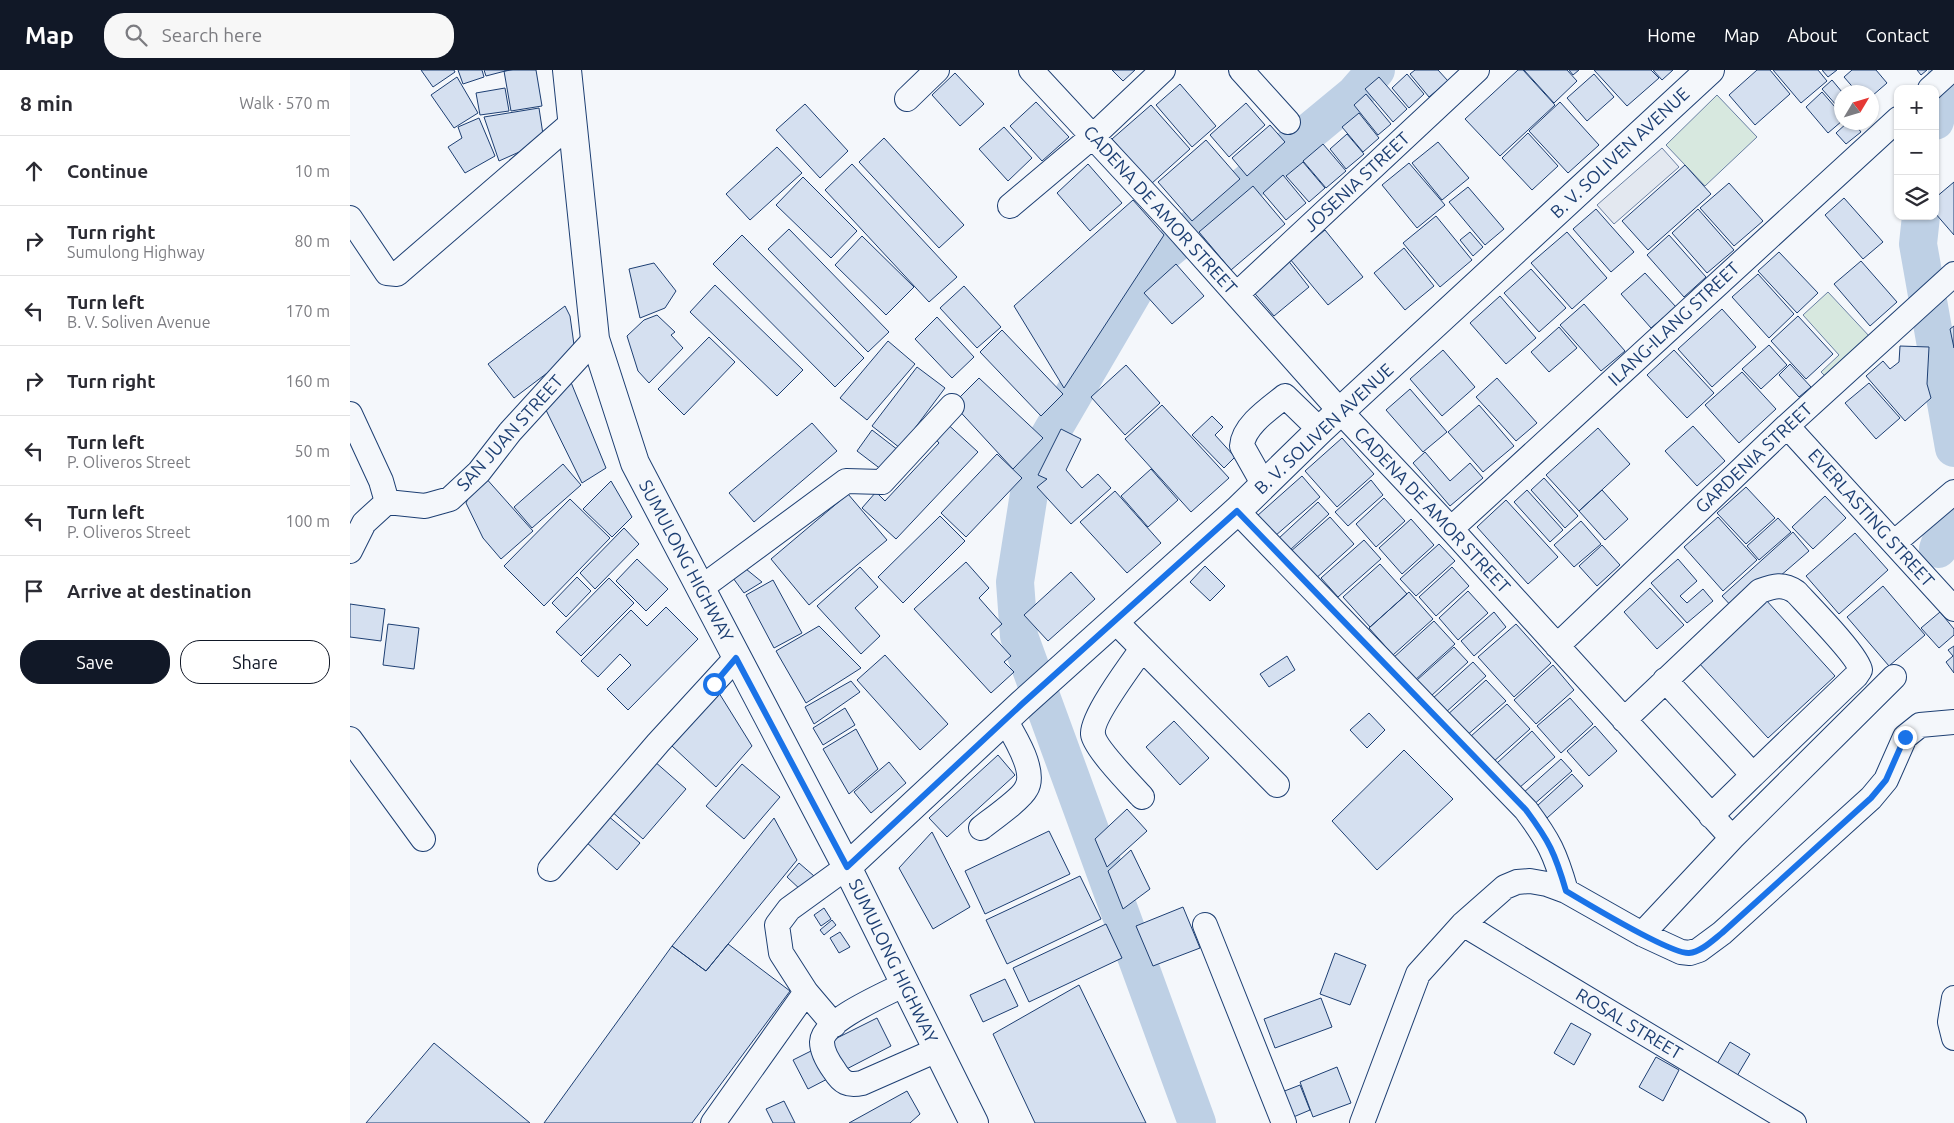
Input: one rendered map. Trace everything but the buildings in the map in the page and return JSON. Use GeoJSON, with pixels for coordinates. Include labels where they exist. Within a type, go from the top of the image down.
{"type":"FeatureCollection","features":[{"type":"Feature","properties":{"kind":"main road","name":"SUMULONG HIGHWAY"},"geometry":{"type":"LineString","coordinates":[[567,70],[574,121],[595,339],[635,463],[847,867],[974,1123]]}},
{"type":"Feature","properties":{"kind":"main road","name":"B. V. SOLIVEN AVENUE"},"geometry":{"type":"LineString","coordinates":[[847,867],[1114,620],[1237,511],[1320,430],[1710,70]]}},
{"type":"Feature","properties":{"kind":"street"},"geometry":{"type":"LineString","coordinates":[[907,99],[937,70]]}},
{"type":"Feature","properties":{"kind":"street","name":"CADENA DE AMOR STREET"},"geometry":{"type":"LineString","coordinates":[[1031,70],[1170,220],[1341,412],[1451,529],[1732,838]]}},
{"type":"Feature","properties":{"kind":"street"},"geometry":{"type":"LineString","coordinates":[[1010,206],[1092,137],[1163,70]]}},
{"type":"Feature","properties":{"kind":"street"},"geometry":{"type":"LineString","coordinates":[[1241,70],[1288,122]]}},
{"type":"Feature","properties":{"kind":"street","name":"JOSENIA STREET"},"geometry":{"type":"LineString","coordinates":[[1237,294],[1477,70]]}},
{"type":"Feature","properties":{"kind":"street"},"geometry":{"type":"LineString","coordinates":[[1934,85],[1951,70]]}},
{"type":"Feature","properties":{"kind":"street"},"geometry":{"type":"LineString","coordinates":[[350,218],[387,272],[397,274],[574,121]]}},
{"type":"Feature","properties":{"kind":"street","name":"ILANG-ILANG STREET"},"geometry":{"type":"LineString","coordinates":[[1451,529],[1894,123]]}},
{"type":"Feature","properties":{"kind":"street","name":"GARDENIA STREET"},"geometry":{"type":"LineString","coordinates":[[1557,646],[1787,426],[1952,276]]}},
{"type":"Feature","properties":{"kind":"street","name":"SAN JUAN STREET"},"geometry":{"type":"LineString","coordinates":[[387,502],[425,506],[450,499],[479,472],[510,432],[595,339]]}},
{"type":"Feature","properties":{"kind":"street"},"geometry":{"type":"LineString","coordinates":[[1264,485],[1242,446],[1242,439],[1252,425],[1308,375]]}},
{"type":"Feature","properties":{"kind":"street"},"geometry":{"type":"LineString","coordinates":[[1285,396],[1320,430]]}},
{"type":"Feature","properties":{"kind":"street"},"geometry":{"type":"LineString","coordinates":[[701,588],[846,481],[882,482],[952,406]]}},
{"type":"Feature","properties":{"kind":"street"},"geometry":{"type":"LineString","coordinates":[[350,414],[381,481],[387,502],[364,523],[350,551]]}},
{"type":"Feature","properties":{"kind":"street","name":"EVERLASTING STREET"},"geometry":{"type":"LineString","coordinates":[[1787,426],[1949,603]]}},
{"type":"Feature","properties":{"kind":"street"},"geometry":{"type":"LineString","coordinates":[[1895,542],[1948,498]]}},
{"type":"Feature","properties":{"kind":"street"},"geometry":{"type":"LineString","coordinates":[[1237,511],[1526,810],[1548,839],[1556,856],[1566,891]]}},
{"type":"Feature","properties":{"kind":"street"},"geometry":{"type":"LineString","coordinates":[[1624,720],[1760,591],[1782,585],[1796,592],[1848,650],[1859,664],[1860,670],[1711,816]]}},
{"type":"Feature","properties":{"kind":"street"},"geometry":{"type":"LineString","coordinates":[[1114,620],[1278,785]]}},
{"type":"Feature","properties":{"kind":"street"},"geometry":{"type":"LineString","coordinates":[[1142,649],[1096,718],[1092,734],[1100,748],[1142,797]]}},
{"type":"Feature","properties":{"kind":"street"},"geometry":{"type":"LineString","coordinates":[[550,869],[658,743],[736,658]]}},
{"type":"Feature","properties":{"kind":"street"},"geometry":{"type":"LineString","coordinates":[[1642,934],[1732,838],[1894,677]]}},
{"type":"Feature","properties":{"kind":"street"},"geometry":{"type":"LineString","coordinates":[[1665,680],[1753,775]]}},
{"type":"Feature","properties":{"kind":"street"},"geometry":{"type":"LineString","coordinates":[[981,828],[1026,789],[1029,773],[1018,741],[1014,712]]}},
{"type":"Feature","properties":{"kind":"street"},"geometry":{"type":"LineString","coordinates":[[1362,1123],[1418,974],[1464,924],[1505,887],[1517,882],[1530,881],[1566,891],[1642,934],[1681,952],[1690,953],[1699,950],[1722,933],[1871,798],[1886,780],[1905,737],[1920,725],[1954,723]]}},
{"type":"Feature","properties":{"kind":"street"},"geometry":{"type":"LineString","coordinates":[[350,739],[423,839]]}},
{"type":"Feature","properties":{"kind":"street"},"geometry":{"type":"LineString","coordinates":[[834,1025],[806,992],[781,953],[777,925],[789,909],[847,867]]}},
{"type":"Feature","properties":{"kind":"street","name":"ROSAL STREET"},"geometry":{"type":"LineString","coordinates":[[1464,924],[1788,1122]]}},
{"type":"Feature","properties":{"kind":"street"},"geometry":{"type":"LineString","coordinates":[[1205,925],[1284,1123]]}},
{"type":"Feature","properties":{"kind":"street"},"geometry":{"type":"LineString","coordinates":[[905,984],[852,1011],[824,1034],[822,1042],[834,1071],[842,1082],[850,1086],[862,1083],[938,1050]]}},
{"type":"Feature","properties":{"kind":"street"},"geometry":{"type":"LineString","coordinates":[[715,1122],[806,992]]}},
{"type":"Feature","properties":{"kind":"street"},"geometry":{"type":"LineString","coordinates":[[1954,998],[1950,1022],[1954,1038]]}},
{"type":"Feature","properties":{"kind":"shaded area"},"geometry":{"type":"Polygon","coordinates":[[[1717,95],[1757,137],[1705,186],[1666,145],[1717,95]]]}},
{"type":"Feature","properties":{"kind":"shaded area"},"geometry":{"type":"Polygon","coordinates":[[[1662,148],[1679,167],[1614,224],[1597,205],[1662,148]]]}},
{"type":"Feature","properties":{"kind":"shaded area"},"geometry":{"type":"Polygon","coordinates":[[[1828,292],[1870,337],[1826,377],[1821,372],[1839,355],[1803,315],[1828,292]]]}},
{"type":"Feature","properties":{"kind":"waterway"},"geometry":{"type":"LineString","coordinates":[[1197,1123],[1019,636],[1015,582],[1034,462],[1149,265],[1355,94],[1376,70]]}},
{"type":"Feature","properties":{"kind":"waterway"},"geometry":{"type":"LineString","coordinates":[[1939,105],[1948,70]]}},
{"type":"Feature","properties":{"kind":"waterway"},"geometry":{"type":"LineString","coordinates":[[1921,220],[1918,244],[1954,448]]}},
{"type":"Feature","properties":{"kind":"waterway"},"geometry":{"type":"LineString","coordinates":[[1938,549],[1954,505]]}},
{"type":"Feature","properties":{"kind":"route"},"geometry":{"type":"LineString","coordinates":[[714,684],[736,658],[847,867],[1114,620],[1237,511],[1526,810],[1548,839],[1556,856],[1566,891],[1642,934],[1681,952],[1690,953],[1699,950],[1722,933],[1871,798],[1886,780],[1894,764],[1898,749],[1905,737]]}}]}
